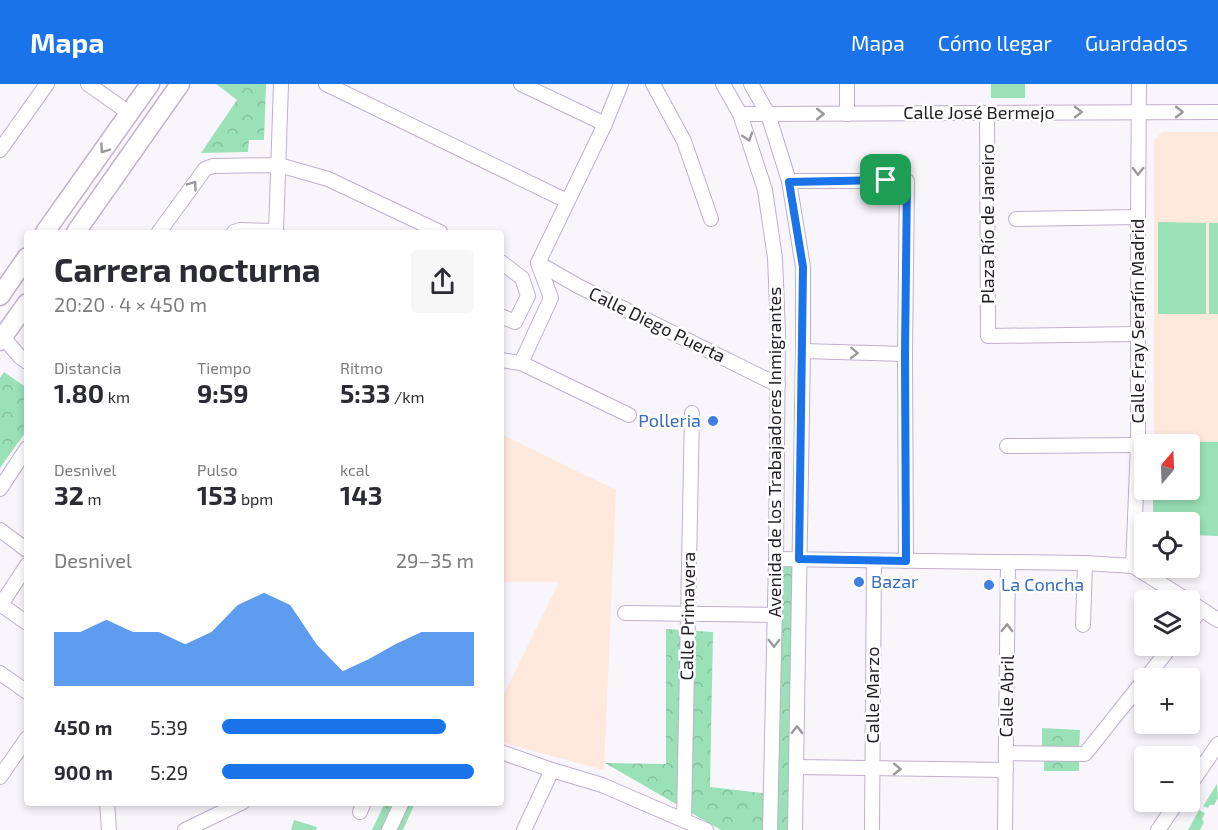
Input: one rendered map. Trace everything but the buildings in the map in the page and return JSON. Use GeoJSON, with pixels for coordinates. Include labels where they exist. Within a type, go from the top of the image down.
{"type":"FeatureCollection","features":[{"type":"Feature","properties":{"kind":"main road"},"geometry":{"type":"LineString","coordinates":[[46,230],[150,84]]}},
{"type":"Feature","properties":{"kind":"main road"},"geometry":{"type":"LineString","coordinates":[[77,230],[180,84]]}},
{"type":"Feature","properties":{"kind":"main road"},"geometry":{"type":"LineString","coordinates":[[0,296],[24,261]]}},
{"type":"Feature","properties":{"kind":"main road"},"geometry":{"type":"LineString","coordinates":[[1,338],[24,307]]}},
{"type":"Feature","properties":{"kind":"street"},"geometry":{"type":"LineString","coordinates":[[0,150],[47,84]]}},
{"type":"Feature","properties":{"kind":"street"},"geometry":{"type":"LineString","coordinates":[[88,84],[129,113]]}},
{"type":"Feature","properties":{"kind":"street"},"geometry":{"type":"LineString","coordinates":[[276,230],[281,84]]}},
{"type":"Feature","properties":{"kind":"street"},"geometry":{"type":"LineString","coordinates":[[326,84],[567,201]]}},
{"type":"Feature","properties":{"kind":"street"},"geometry":{"type":"LineString","coordinates":[[521,84],[605,124]]}},
{"type":"Feature","properties":{"kind":"street"},"geometry":{"type":"LineString","coordinates":[[521,363],[551,298],[538,263],[605,124],[621,84]]}},
{"type":"Feature","properties":{"kind":"street"},"geometry":{"type":"LineString","coordinates":[[652,84],[684,141],[711,219]]}},
{"type":"Feature","properties":{"kind":"street","name":"Avenida de los Trabajadores Inmigrantes"},"geometry":{"type":"LineString","coordinates":[[723,84],[741,114],[765,190],[775,258],[778,385],[770,830]]}},
{"type":"Feature","properties":{"kind":"street","name":"Avenida de los Trabajadores Inmigrantes"},"geometry":{"type":"LineString","coordinates":[[751,84],[768,114],[789,182],[803,267],[795,830]]}},
{"type":"Feature","properties":{"kind":"street"},"geometry":{"type":"LineString","coordinates":[[847,84],[847,114]]}},
{"type":"Feature","properties":{"kind":"street","name":"Calle Fray Serafín Madrid"},"geometry":{"type":"LineString","coordinates":[[1138,434],[1139,84]]}},
{"type":"Feature","properties":{"kind":"street","name":"Calle José Bermejo"},"geometry":{"type":"LineString","coordinates":[[741,114],[1218,112]]}},
{"type":"Feature","properties":{"kind":"street","name":"Plaza Río de Janeiro"},"geometry":{"type":"LineString","coordinates":[[987,113],[988,336],[1138,334]]}},
{"type":"Feature","properties":{"kind":"street"},"geometry":{"type":"LineString","coordinates":[[160,230],[205,169],[213,166],[279,165],[328,179],[436,230]]}},
{"type":"Feature","properties":{"kind":"street"},"geometry":{"type":"LineString","coordinates":[[789,182],[907,181],[906,561]]}},
{"type":"Feature","properties":{"kind":"street"},"geometry":{"type":"LineString","coordinates":[[1016,219],[1138,217]]}},
{"type":"Feature","properties":{"kind":"street","name":"Calle Diego Puerta"},"geometry":{"type":"LineString","coordinates":[[538,263],[578,286],[778,385]]}},
{"type":"Feature","properties":{"kind":"street"},"geometry":{"type":"LineString","coordinates":[[504,264],[522,278],[528,296],[515,322],[504,317]]}},
{"type":"Feature","properties":{"kind":"street"},"geometry":{"type":"LineString","coordinates":[[1,338],[24,360]]}},
{"type":"Feature","properties":{"kind":"street"},"geometry":{"type":"LineString","coordinates":[[803,351],[905,354]]}},
{"type":"Feature","properties":{"kind":"street"},"geometry":{"type":"LineString","coordinates":[[504,360],[521,363],[629,415]]}},
{"type":"Feature","properties":{"kind":"street","name":"Calle Primavera"},"geometry":{"type":"LineString","coordinates":[[684,820],[692,413]]}},
{"type":"Feature","properties":{"kind":"street"},"geometry":{"type":"LineString","coordinates":[[1007,446],[1134,445]]}},
{"type":"Feature","properties":{"kind":"street"},"geometry":{"type":"LineString","coordinates":[[0,489],[24,453]]}},
{"type":"Feature","properties":{"kind":"street","name":"Calle Fray Serafín Madrid"},"geometry":{"type":"LineString","coordinates":[[1133,566],[1136,500]]}},
{"type":"Feature","properties":{"kind":"street"},"geometry":{"type":"LineString","coordinates":[[0,530],[24,548]]}},
{"type":"Feature","properties":{"kind":"street"},"geometry":{"type":"LineString","coordinates":[[776,559],[1085,563],[1133,566],[1170,590]]}},
{"type":"Feature","properties":{"kind":"street","name":"Calle Marzo"},"geometry":{"type":"LineString","coordinates":[[872,830],[874,560]]}},
{"type":"Feature","properties":{"kind":"street","name":"Calle Abril"},"geometry":{"type":"LineString","coordinates":[[1005,830],[1008,562]]}},
{"type":"Feature","properties":{"kind":"street"},"geometry":{"type":"LineString","coordinates":[[1083,625],[1085,563]]}},
{"type":"Feature","properties":{"kind":"street"},"geometry":{"type":"LineString","coordinates":[[24,569],[0,605],[24,621]]}},
{"type":"Feature","properties":{"kind":"street"},"geometry":{"type":"LineString","coordinates":[[1200,609],[1218,620]]}},
{"type":"Feature","properties":{"kind":"street"},"geometry":{"type":"LineString","coordinates":[[625,613],[775,615]]}},
{"type":"Feature","properties":{"kind":"street"},"geometry":{"type":"LineString","coordinates":[[1154,668],[1163,656]]}},
{"type":"Feature","properties":{"kind":"street"},"geometry":{"type":"LineString","coordinates":[[0,674],[24,690]]}},
{"type":"Feature","properties":{"kind":"street"},"geometry":{"type":"LineString","coordinates":[[1006,753],[1084,754],[1134,693]]}},
{"type":"Feature","properties":{"kind":"street"},"geometry":{"type":"LineString","coordinates":[[0,777],[24,742]]}},
{"type":"Feature","properties":{"kind":"street"},"geometry":{"type":"LineString","coordinates":[[1200,770],[1218,744]]}},
{"type":"Feature","properties":{"kind":"street"},"geometry":{"type":"LineString","coordinates":[[504,753],[602,785],[706,830]]}},
{"type":"Feature","properties":{"kind":"street"},"geometry":{"type":"LineString","coordinates":[[796,767],[1006,770]]}},
{"type":"Feature","properties":{"kind":"street"},"geometry":{"type":"LineString","coordinates":[[524,830],[552,770]]}},
{"type":"Feature","properties":{"kind":"street"},"geometry":{"type":"LineString","coordinates":[[107,806],[109,830]]}},
{"type":"Feature","properties":{"kind":"street"},"geometry":{"type":"LineString","coordinates":[[185,830],[235,806]]}},
{"type":"Feature","properties":{"kind":"street"},"geometry":{"type":"LineString","coordinates":[[389,830],[400,806]]}},
{"type":"Feature","properties":{"kind":"street"},"geometry":{"type":"LineString","coordinates":[[1158,830],[1170,812]]}},
{"type":"Feature","properties":{"kind":"shaded area"},"geometry":{"type":"Polygon","coordinates":[[[1162,132],[1218,132],[1218,442],[1200,442],[1200,434],[1154,434],[1154,141],[1162,132]]]}},
{"type":"Feature","properties":{"kind":"shaded area"},"geometry":{"type":"Polygon","coordinates":[[[504,435],[616,490],[604,770],[504,742],[504,694],[559,582],[504,582],[504,435]]]}},
{"type":"Feature","properties":{"kind":"green space"},"geometry":{"type":"Polygon","coordinates":[[[216,84],[266,84],[264,140],[249,140],[248,152],[201,153],[237,100],[216,84]]]}},
{"type":"Feature","properties":{"kind":"green space"},"geometry":{"type":"Polygon","coordinates":[[[991,84],[1025,84],[1025,98],[991,98],[991,84]]]}},
{"type":"Feature","properties":{"kind":"green space"},"geometry":{"type":"Polygon","coordinates":[[[1158,222],[1206,223],[1206,314],[1158,314],[1158,222]]]}},
{"type":"Feature","properties":{"kind":"green space"},"geometry":{"type":"Polygon","coordinates":[[[1209,223],[1218,223],[1218,314],[1209,314],[1209,223]]]}},
{"type":"Feature","properties":{"kind":"green space"},"geometry":{"type":"Polygon","coordinates":[[[4,372],[24,386],[24,434],[0,468],[0,378],[4,372]]]}},
{"type":"Feature","properties":{"kind":"green space"},"geometry":{"type":"Polygon","coordinates":[[[1200,442],[1218,442],[1218,536],[1200,535],[1200,512],[1153,512],[1153,500],[1200,500],[1200,442]]]}},
{"type":"Feature","properties":{"kind":"green space"},"geometry":{"type":"Polygon","coordinates":[[[776,559],[799,559],[795,830],[721,830],[605,763],[666,764],[666,629],[713,632],[710,787],[770,794],[776,559]]]}},
{"type":"Feature","properties":{"kind":"green space"},"geometry":{"type":"Polygon","coordinates":[[[1042,728],[1080,730],[1079,752],[1042,751],[1042,728]]]}},
{"type":"Feature","properties":{"kind":"green space"},"geometry":{"type":"Polygon","coordinates":[[[1044,757],[1079,758],[1079,771],[1044,771],[1044,757]]]}},
{"type":"Feature","properties":{"kind":"green space"},"geometry":{"type":"Polygon","coordinates":[[[1217,784],[1218,798],[1214,805],[1208,808],[1203,806],[1217,784]]]}},
{"type":"Feature","properties":{"kind":"green space"},"geometry":{"type":"Polygon","coordinates":[[[384,806],[414,806],[403,830],[372,830],[384,806]]]}},
{"type":"Feature","properties":{"kind":"green space"},"geometry":{"type":"Polygon","coordinates":[[[1198,812],[1205,813],[1200,830],[1188,830],[1198,812]]]}},
{"type":"Feature","properties":{"kind":"green space"},"geometry":{"type":"Polygon","coordinates":[[[294,820],[317,827],[316,830],[291,830],[294,820]]]}},
{"type":"Feature","properties":{"kind":"place","name":"Polleria"},"geometry":{"type":"Point","coordinates":[713,421]}},
{"type":"Feature","properties":{"kind":"place","name":"Bazar"},"geometry":{"type":"Point","coordinates":[859,582]}},
{"type":"Feature","properties":{"kind":"place","name":"La Concha"},"geometry":{"type":"Point","coordinates":[989,585]}},
{"type":"Feature","properties":{"kind":"route"},"geometry":{"type":"LineString","coordinates":[[886,180],[907,181],[906,561],[799,559],[803,267],[789,182],[886,180]]}}]}
